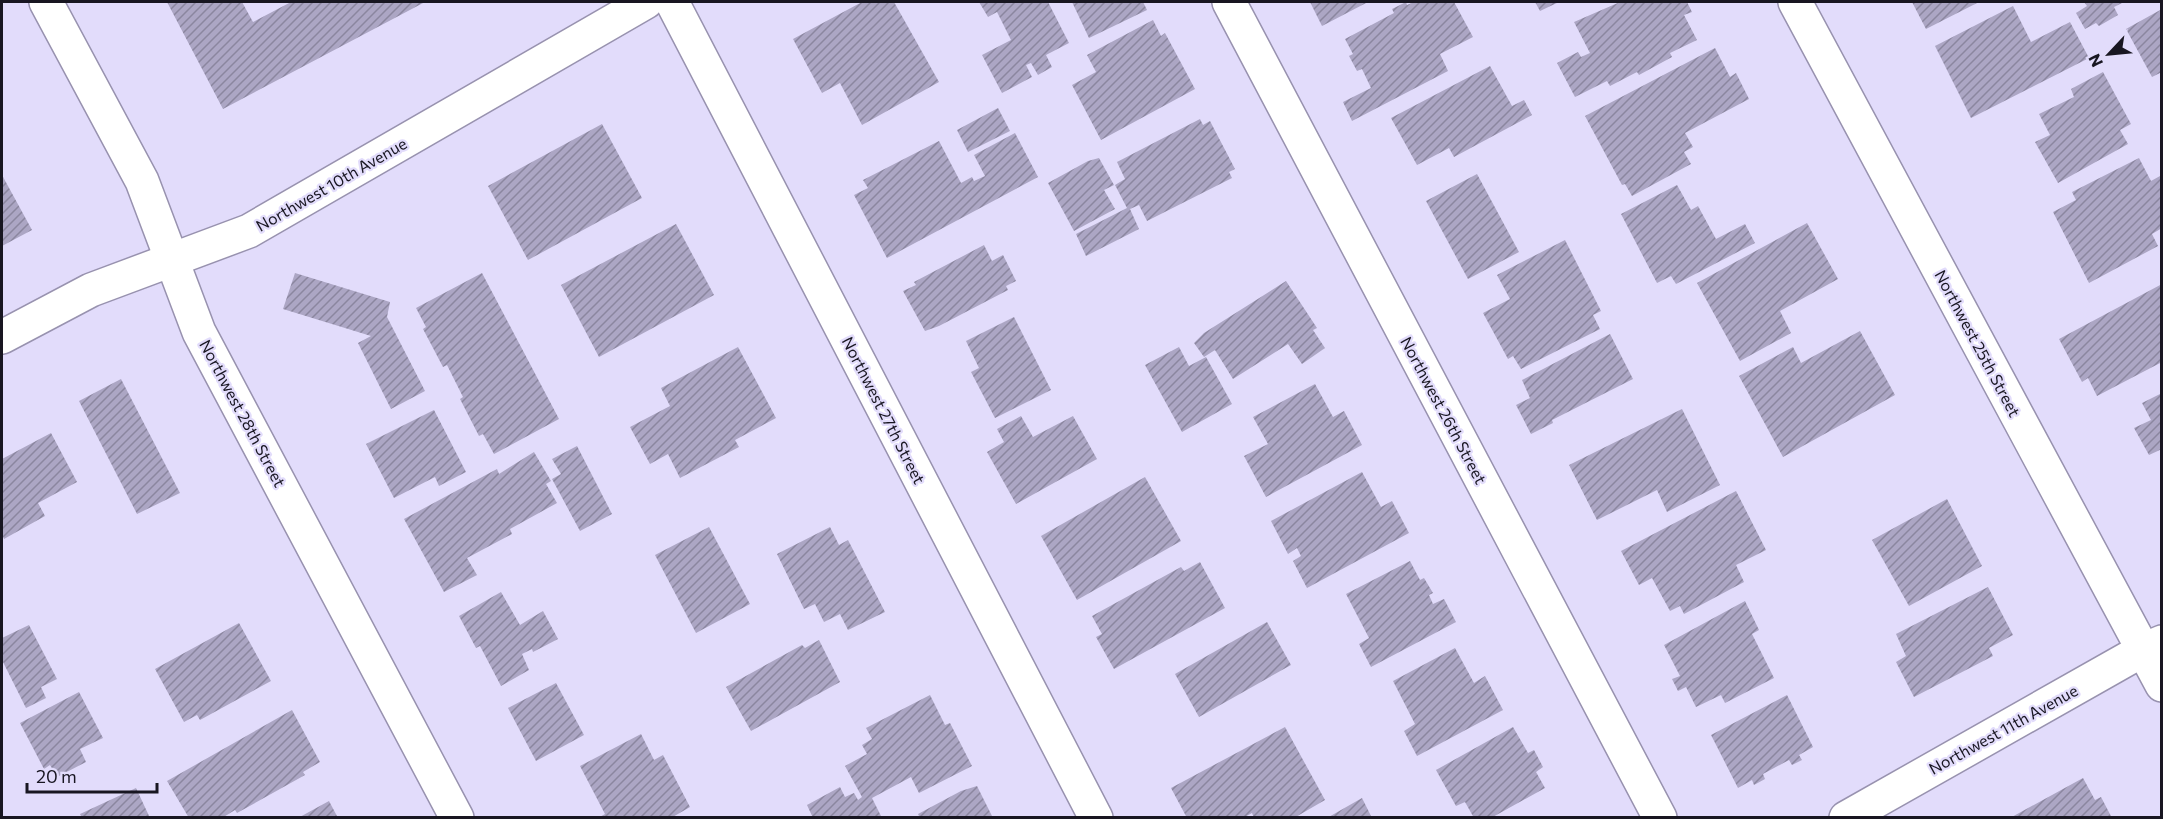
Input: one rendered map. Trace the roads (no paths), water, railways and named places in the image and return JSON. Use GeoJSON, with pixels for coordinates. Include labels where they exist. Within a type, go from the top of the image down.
{"type":"FeatureCollection","features":[{"type":"Feature","properties":{"kind":"street","name":"Northwest 28th Street"},"geometry":{"type":"LineString","coordinates":[[46,2],[142,181],[200,332],[457,818]]}},
{"type":"Feature","properties":{"kind":"street","name":"Northwest 10th Avenue"},"geometry":{"type":"LineString","coordinates":[[2,337],[91,290],[259,226],[646,2]]}},
{"type":"Feature","properties":{"kind":"street","name":"Northwest 27th Street"},"geometry":{"type":"LineString","coordinates":[[672,2],[1096,818]]}},
{"type":"Feature","properties":{"kind":"street","name":"Northwest 26th Street"},"geometry":{"type":"LineString","coordinates":[[1229,2],[1660,818]]}},
{"type":"Feature","properties":{"kind":"street","name":"Northwest 25th Street"},"geometry":{"type":"LineString","coordinates":[[1795,2],[2152,646],[2162,686]]}},
{"type":"Feature","properties":{"kind":"street","name":"Northwest 11th Avenue"},"geometry":{"type":"LineString","coordinates":[[1846,818],[2152,646]]}}]}
